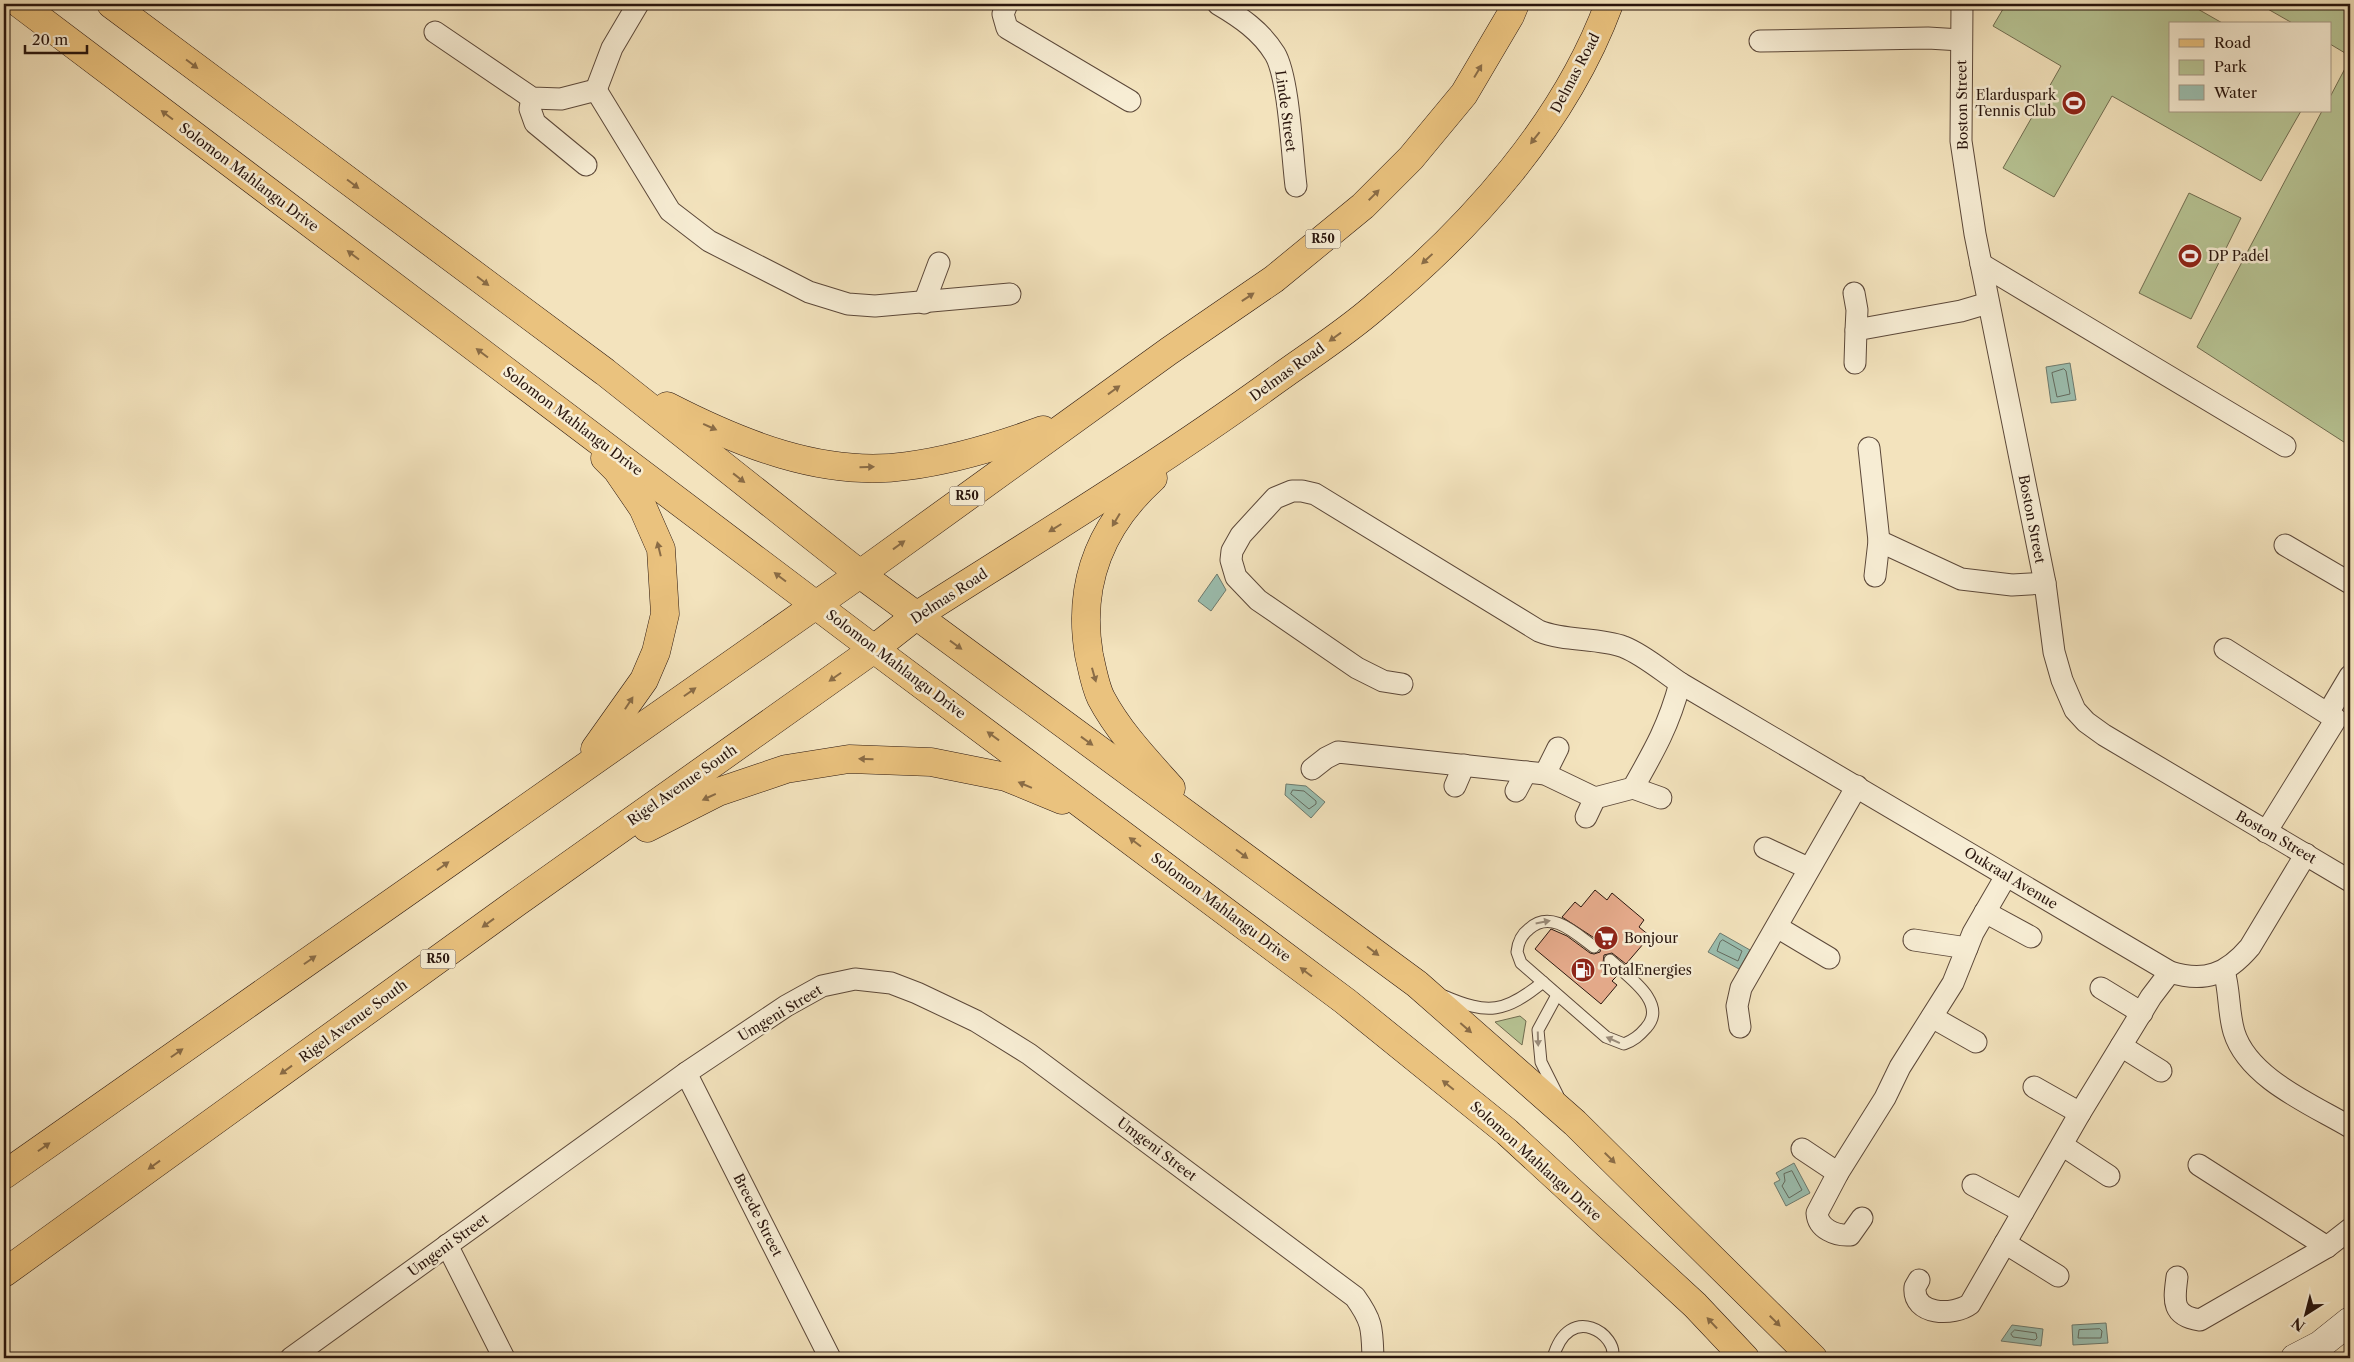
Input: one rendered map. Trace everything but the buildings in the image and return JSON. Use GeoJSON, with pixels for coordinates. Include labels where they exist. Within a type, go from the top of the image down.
{"type":"FeatureCollection","features":[{"type":"Feature","properties":{"kind":"main road","name":"Solomon Mahlangu Drive"},"geometry":{"type":"LineString","coordinates":[[20,4],[874,649],[1102,817],[1345,1001],[1507,1132],[1695,1305],[1745,1358]]}},
{"type":"Feature","properties":{"kind":"main road"},"geometry":{"type":"LineString","coordinates":[[111,4],[605,372],[860,574],[1417,984],[1575,1123],[1813,1358]]}},
{"type":"Feature","properties":{"kind":"main road","name":"R50"},"geometry":{"type":"LineString","coordinates":[[4,1175],[860,574],[1074,418],[1274,279],[1363,206],[1412,158],[1464,94],[1510,16],[1515,4]]}},
{"type":"Feature","properties":{"kind":"main road","name":"Delmas Road"},"geometry":{"type":"LineString","coordinates":[[874,649],[916,616],[1199,436],[1375,308],[1476,214],[1556,112],[1599,29],[1608,4]]}},
{"type":"Feature","properties":{"kind":"main road"},"geometry":{"type":"LineString","coordinates":[[605,372],[709,427],[756,446],[810,462],[858,467],[905,467],[948,458],[1010,442],[1074,418]]}},
{"type":"Feature","properties":{"kind":"main road"},"geometry":{"type":"LineString","coordinates":[[554,407],[617,470],[643,508],[660,549],[665,614],[656,652],[639,687],[615,723],[579,770]]}},
{"type":"Feature","properties":{"kind":"main road"},"geometry":{"type":"LineString","coordinates":[[1199,436],[1136,493],[1120,513],[1094,561],[1087,591],[1085,630],[1091,663],[1101,697],[1105,704],[1126,737],[1203,825]]}},
{"type":"Feature","properties":{"kind":"main road","name":"Rigel Avenue South"},"geometry":{"type":"LineString","coordinates":[[4,1273],[516,903],[874,649]]}},
{"type":"Feature","properties":{"kind":"main road"},"geometry":{"type":"LineString","coordinates":[[516,903],[670,815],[718,792],[786,769],[850,758],[931,762],[1006,777],[1102,817]]}},
{"type":"Feature","properties":{"kind":"main road"},"geometry":{"type":"LineString","coordinates":[[2295,1358],[2320,1345],[2350,1321]]}},
{"type":"Feature","properties":{"kind":"street"},"geometry":{"type":"LineString","coordinates":[[596,90],[612,48],[638,4]]}},
{"type":"Feature","properties":{"kind":"street"},"geometry":{"type":"LineString","coordinates":[[1007,4],[1003,14],[1006,28],[1130,101]]}},
{"type":"Feature","properties":{"kind":"street","name":"Linde Street"},"geometry":{"type":"LineString","coordinates":[[1218,4],[1246,22],[1276,55],[1282,74],[1296,186]]}},
{"type":"Feature","properties":{"kind":"street","name":"Boston Street"},"geometry":{"type":"LineString","coordinates":[[1962,4],[1961,141],[1988,303],[2045,583],[2054,652],[2062,680],[2076,710],[2086,722],[2104,735],[2350,881]]}},
{"type":"Feature","properties":{"kind":"street"},"geometry":{"type":"LineString","coordinates":[[435,32],[532,98],[561,99],[596,90]]}},
{"type":"Feature","properties":{"kind":"street"},"geometry":{"type":"LineString","coordinates":[[1760,41],[1928,38],[1961,40]]}},
{"type":"Feature","properties":{"kind":"street"},"geometry":{"type":"LineString","coordinates":[[596,90],[670,211],[709,241],[823,298],[848,304],[875,306],[1010,294]]}},
{"type":"Feature","properties":{"kind":"street"},"geometry":{"type":"LineString","coordinates":[[532,98],[530,109],[535,123],[586,166]]}},
{"type":"Feature","properties":{"kind":"street"},"geometry":{"type":"LineString","coordinates":[[924,303],[939,263]]}},
{"type":"Feature","properties":{"kind":"street"},"geometry":{"type":"LineString","coordinates":[[1981,264],[2285,446]]}},
{"type":"Feature","properties":{"kind":"street"},"geometry":{"type":"LineString","coordinates":[[1854,293],[1857,310],[1855,363]]}},
{"type":"Feature","properties":{"kind":"street"},"geometry":{"type":"LineString","coordinates":[[1856,330],[1961,311],[1988,303]]}},
{"type":"Feature","properties":{"kind":"street"},"geometry":{"type":"LineString","coordinates":[[1869,448],[1879,541],[1875,576]]}},
{"type":"Feature","properties":{"kind":"street","name":"Oukraal Avenue"},"geometry":{"type":"LineString","coordinates":[[1402,684],[1383,681],[1357,668],[1258,600],[1236,577],[1231,560],[1236,542],[1275,498],[1292,492],[1302,491],[1315,494],[1539,632],[1559,637],[1578,638],[1622,646],[1633,651],[1680,683],[2170,972],[2197,977],[2224,971]]}},
{"type":"Feature","properties":{"kind":"street"},"geometry":{"type":"LineString","coordinates":[[1879,541],[1961,579],[2012,585],[2045,583]]}},
{"type":"Feature","properties":{"kind":"street"},"geometry":{"type":"LineString","coordinates":[[2286,545],[2350,582]]}},
{"type":"Feature","properties":{"kind":"street"},"geometry":{"type":"LineString","coordinates":[[2225,649],[2338,719]]}},
{"type":"Feature","properties":{"kind":"street"},"geometry":{"type":"LineString","coordinates":[[2266,832],[2338,719],[2350,676]]}},
{"type":"Feature","properties":{"kind":"street"},"geometry":{"type":"LineString","coordinates":[[1632,788],[1663,733],[1671,715],[1680,683]]}},
{"type":"Feature","properties":{"kind":"street"},"geometry":{"type":"LineString","coordinates":[[1516,791],[1558,748]]}},
{"type":"Feature","properties":{"kind":"street"},"geometry":{"type":"LineString","coordinates":[[1312,770],[1326,758],[1338,752],[1535,773],[1595,798],[1632,788],[1661,798]]}},
{"type":"Feature","properties":{"kind":"street"},"geometry":{"type":"LineString","coordinates":[[1455,786],[1464,765]]}},
{"type":"Feature","properties":{"kind":"street"},"geometry":{"type":"LineString","coordinates":[[1740,1028],[1737,997],[1741,988],[1777,927],[1808,868],[1857,786]]}},
{"type":"Feature","properties":{"kind":"street"},"geometry":{"type":"LineString","coordinates":[[1586,817],[1595,798]]}},
{"type":"Feature","properties":{"kind":"street"},"geometry":{"type":"LineString","coordinates":[[1765,848],[1808,868]]}},
{"type":"Feature","properties":{"kind":"street"},"geometry":{"type":"LineString","coordinates":[[2306,854],[2250,946],[2224,971],[2234,1031],[2251,1063],[2274,1082],[2350,1127]]}},
{"type":"Feature","properties":{"kind":"street"},"geometry":{"type":"LineString","coordinates":[[1862,1218],[1853,1232],[1843,1236],[1831,1232],[1817,1217],[1818,1209],[1838,1173],[1953,983],[1967,948],[2006,876]]}},
{"type":"Feature","properties":{"kind":"street"},"geometry":{"type":"LineString","coordinates":[[1985,912],[2031,937]]}},
{"type":"Feature","properties":{"kind":"street"},"geometry":{"type":"LineString","coordinates":[[1777,927],[1829,958]]}},
{"type":"Feature","properties":{"kind":"street"},"geometry":{"type":"LineString","coordinates":[[1914,940],[1967,948]]}},
{"type":"Feature","properties":{"kind":"street"},"geometry":{"type":"LineString","coordinates":[[1919,1280],[1914,1292],[1922,1304],[1934,1311],[1943,1312],[1963,1309],[1974,1298],[2080,1113],[2142,1013],[2170,972]]}},
{"type":"Feature","properties":{"kind":"street","name":"Umgeni Street"},"geometry":{"type":"LineString","coordinates":[[291,1358],[686,1073],[786,1006],[822,986],[855,980],[891,982],[917,993],[976,1021],[1029,1054],[1355,1297],[1368,1314],[1372,1326],[1373,1358]]}},
{"type":"Feature","properties":{"kind":"street"},"geometry":{"type":"LineString","coordinates":[[2101,988],[2142,1013]]}},
{"type":"Feature","properties":{"kind":"street"},"geometry":{"type":"LineString","coordinates":[[1932,1017],[1976,1042]]}},
{"type":"Feature","properties":{"kind":"street"},"geometry":{"type":"LineString","coordinates":[[2121,1046],[2161,1071]]}},
{"type":"Feature","properties":{"kind":"street","name":"Breede Street"},"geometry":{"type":"LineString","coordinates":[[686,1073],[830,1358]]}},
{"type":"Feature","properties":{"kind":"street"},"geometry":{"type":"LineString","coordinates":[[2034,1087],[2080,1113]]}},
{"type":"Feature","properties":{"kind":"street"},"geometry":{"type":"LineString","coordinates":[[2062,1145],[2109,1176]]}},
{"type":"Feature","properties":{"kind":"street"},"geometry":{"type":"LineString","coordinates":[[1802,1149],[1838,1173]]}},
{"type":"Feature","properties":{"kind":"street"},"geometry":{"type":"LineString","coordinates":[[2200,1165],[2327,1247]]}},
{"type":"Feature","properties":{"kind":"street"},"geometry":{"type":"LineString","coordinates":[[1973,1185],[2024,1212]]}},
{"type":"Feature","properties":{"kind":"street"},"geometry":{"type":"LineString","coordinates":[[2177,1277],[2174,1297],[2177,1309],[2184,1315],[2200,1320],[2327,1247],[2350,1229]]}},
{"type":"Feature","properties":{"kind":"street"},"geometry":{"type":"LineString","coordinates":[[2005,1243],[2058,1276]]}},
{"type":"Feature","properties":{"kind":"street"},"geometry":{"type":"LineString","coordinates":[[447,1245],[504,1358]]}},
{"type":"Feature","properties":{"kind":"lane"},"geometry":{"type":"LineString","coordinates":[[1594,947],[1563,925],[1551,920],[1536,923],[1523,934],[1517,952],[1521,963],[1557,995],[1614,1042],[1624,1044],[1635,1040],[1652,1022],[1653,1007],[1642,990],[1610,960]]}},
{"type":"Feature","properties":{"kind":"lane"},"geometry":{"type":"LineString","coordinates":[[1417,984],[1453,1000],[1486,1009],[1504,1007],[1517,1002],[1543,982]]}},
{"type":"Feature","properties":{"kind":"lane"},"geometry":{"type":"LineString","coordinates":[[1557,995],[1538,1030],[1538,1045],[1541,1062],[1554,1089],[1575,1123]]}},
{"type":"Feature","properties":{"kind":"lane"},"geometry":{"type":"LineString","coordinates":[[1553,1358],[1564,1334],[1573,1327],[1584,1326],[1600,1332],[1610,1341],[1613,1348],[1612,1358]]}},
{"type":"Feature","properties":{"kind":"green space","name":"Elarduspark Tennis Club"},"geometry":{"type":"Polygon","coordinates":[[[2006,4],[2189,4],[2220,22],[2169,22],[2169,112],[2300,112],[2261,181],[2112,96],[2054,197],[2003,168],[2061,66],[1993,26],[2006,4]]]}},
{"type":"Feature","properties":{"kind":"green space"},"geometry":{"type":"Polygon","coordinates":[[[2259,4],[2350,4],[2350,56],[2332,45],[2332,22],[2290,22],[2259,4]]]}},
{"type":"Feature","properties":{"kind":"green space"},"geometry":{"type":"Polygon","coordinates":[[[2350,59],[2350,446],[2197,347],[2321,112],[2332,112],[2332,93],[2350,59]]]}},
{"type":"Feature","properties":{"kind":"green space","name":"DP Padel"},"geometry":{"type":"Polygon","coordinates":[[[2189,193],[2241,218],[2191,319],[2139,293],[2189,193]]]}},
{"type":"Feature","properties":{"kind":"green space"},"geometry":{"type":"Polygon","coordinates":[[[1520,1016],[1526,1021],[1522,1045],[1495,1022],[1520,1016]]]}},
{"type":"Feature","properties":{"kind":"water"},"geometry":{"type":"Polygon","coordinates":[[[2070,363],[2076,400],[2051,403],[2046,367],[2070,363]]]}},
{"type":"Feature","properties":{"kind":"water"},"geometry":{"type":"Polygon","coordinates":[[[1217,574],[1226,590],[1211,611],[1198,601],[1217,574]]]}},
{"type":"Feature","properties":{"kind":"water"},"geometry":{"type":"Polygon","coordinates":[[[1286,784],[1306,786],[1325,802],[1311,818],[1285,795],[1286,784]]]}},
{"type":"Feature","properties":{"kind":"water"},"geometry":{"type":"Polygon","coordinates":[[[1720,933],[1750,950],[1739,969],[1708,952],[1720,933]]]}},
{"type":"Feature","properties":{"kind":"water"},"geometry":{"type":"Polygon","coordinates":[[[1794,1163],[1810,1193],[1786,1206],[1774,1183],[1780,1180],[1776,1173],[1794,1163]]]}},
{"type":"Feature","properties":{"kind":"water"},"geometry":{"type":"Polygon","coordinates":[[[2106,1323],[2108,1343],[2073,1345],[2072,1325],[2106,1323]]]}},
{"type":"Feature","properties":{"kind":"water"},"geometry":{"type":"Polygon","coordinates":[[[2012,1325],[2043,1329],[2041,1346],[2001,1341],[2012,1325]]]}},
{"type":"Feature","properties":{"kind":"place","name":"Elarduspark Tennis Club"},"geometry":{"type":"Point","coordinates":[2074,103]}},
{"type":"Feature","properties":{"kind":"place","name":"DP Padel"},"geometry":{"type":"Point","coordinates":[2190,256]}},
{"type":"Feature","properties":{"kind":"place","name":"Bonjour"},"geometry":{"type":"Point","coordinates":[1606,938]}},
{"type":"Feature","properties":{"kind":"place","name":"TotalEnergies"},"geometry":{"type":"Point","coordinates":[1583,970]}}]}
